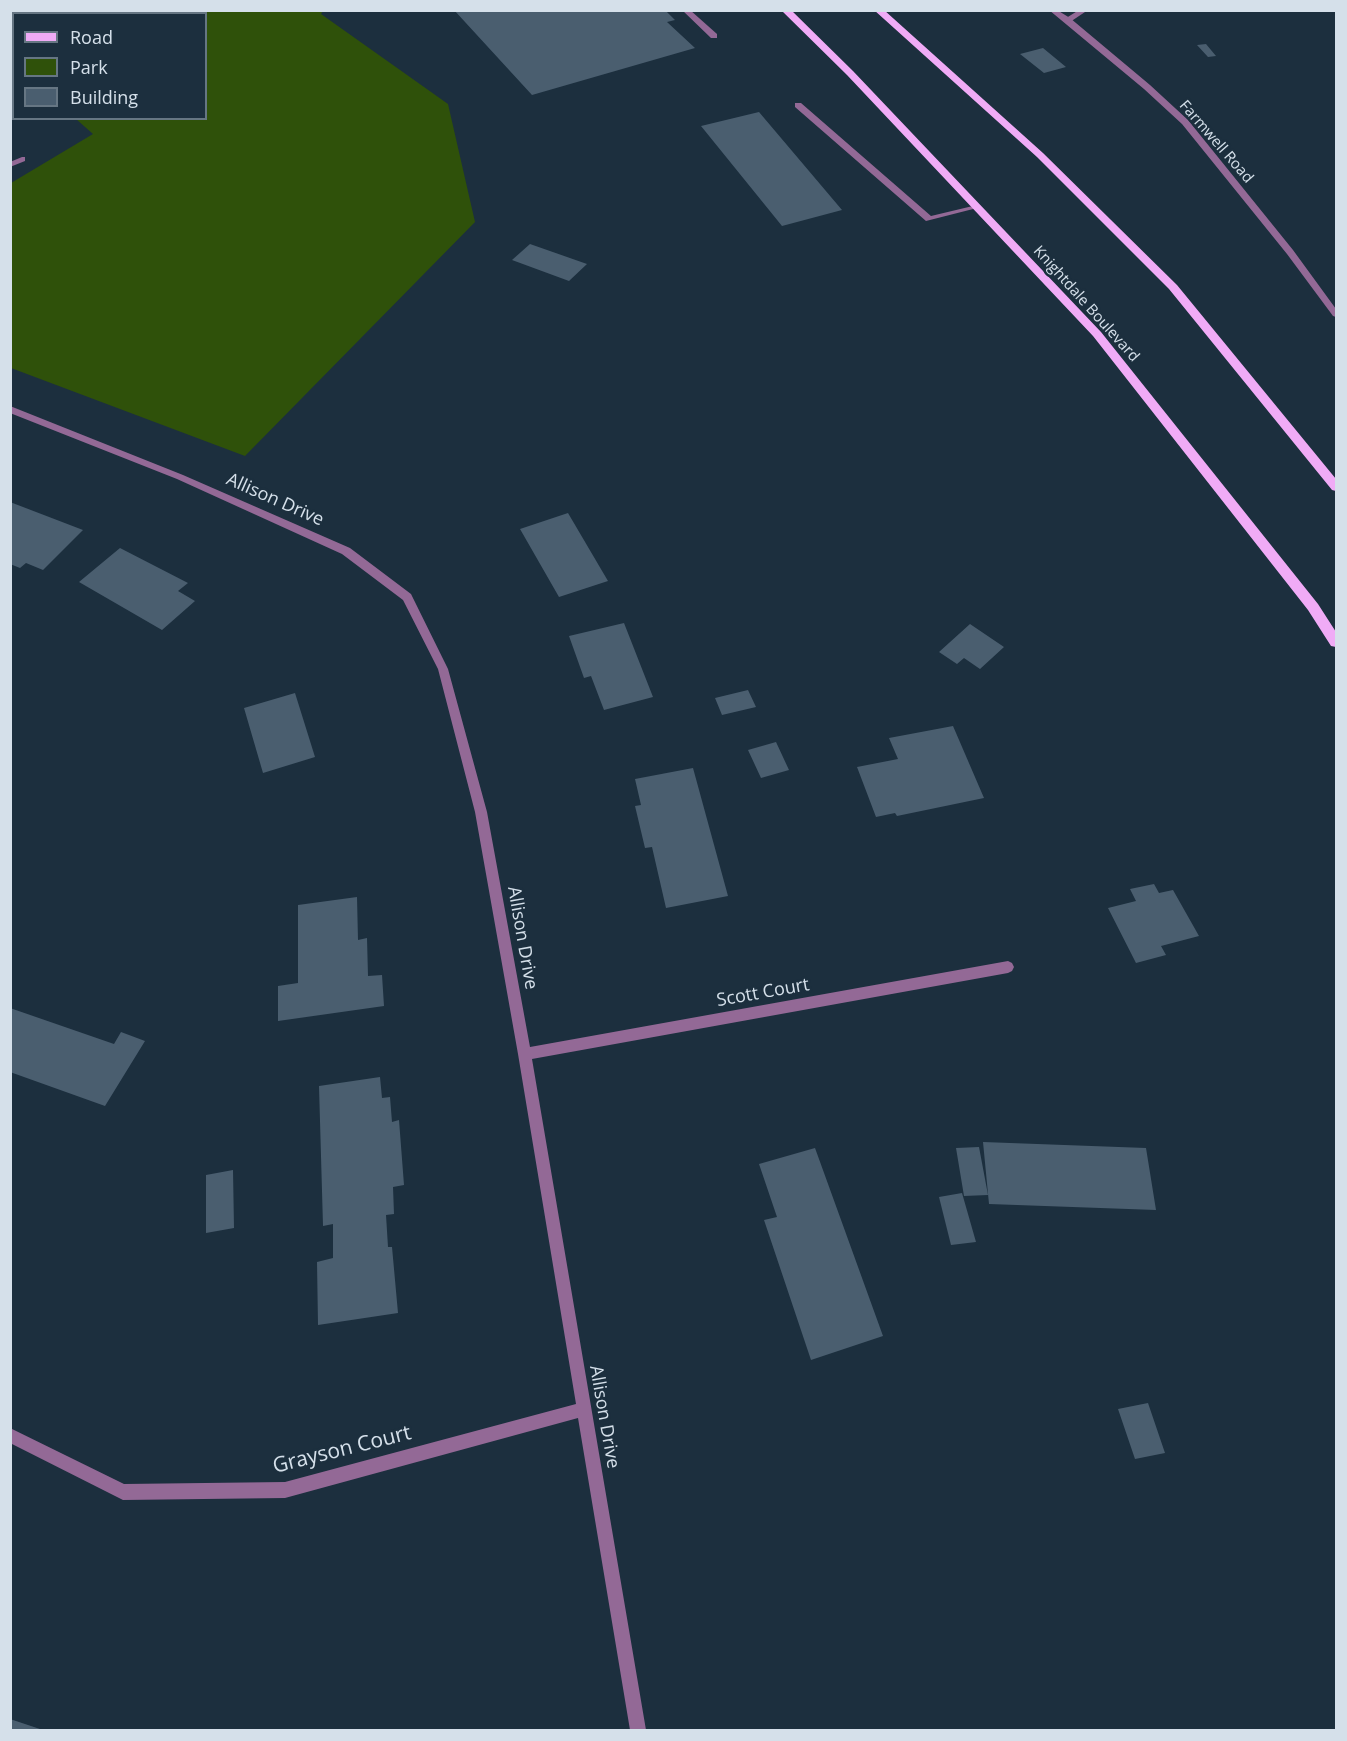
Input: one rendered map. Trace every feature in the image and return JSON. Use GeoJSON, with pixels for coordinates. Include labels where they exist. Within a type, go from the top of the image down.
{"type":"FeatureCollection","features":[{"type":"Feature","properties":{"kind":"main road","name":"Knightdale Boulevard"},"geometry":{"type":"LineString","coordinates":[[785,10],[849,73],[1097,334],[1313,607],[1336,642]]}},
{"type":"Feature","properties":{"kind":"main road"},"geometry":{"type":"LineString","coordinates":[[878,10],[1040,155],[1173,287],[1336,487]]}},
{"type":"Feature","properties":{"kind":"street"},"geometry":{"type":"LineString","coordinates":[[685,10],[714,36]]}},
{"type":"Feature","properties":{"kind":"street","name":"Farmwell Road"},"geometry":{"type":"LineString","coordinates":[[1052,10],[1067,20],[1185,122],[1290,252],[1336,314]]}},
{"type":"Feature","properties":{"kind":"street"},"geometry":{"type":"LineString","coordinates":[[1067,20],[1085,10]]}},
{"type":"Feature","properties":{"kind":"street"},"geometry":{"type":"LineString","coordinates":[[798,105],[929,219],[977,207]]}},
{"type":"Feature","properties":{"kind":"street"},"geometry":{"type":"LineString","coordinates":[[10,165],[22,159]]}},
{"type":"Feature","properties":{"kind":"street","name":"Allison Drive"},"geometry":{"type":"LineString","coordinates":[[10,409],[180,477],[345,551],[407,597],[443,669],[481,812],[525,1054],[638,1731]]}},
{"type":"Feature","properties":{"kind":"street","name":"Scott Court"},"geometry":{"type":"LineString","coordinates":[[525,1054],[1008,967]]}},
{"type":"Feature","properties":{"kind":"street","name":"Grayson Court"},"geometry":{"type":"LineString","coordinates":[[10,1435],[123,1492],[285,1490],[584,1409]]}},
{"type":"Feature","properties":{"kind":"green space"},"geometry":{"type":"Polygon","coordinates":[[[11,10],[323,11],[321,14],[448,104],[475,222],[245,456],[11,368],[11,183],[93,134],[77,120],[207,120],[207,12],[12,12],[12,62],[11,10]]]}},
{"type":"Feature","properties":{"kind":"building"},"geometry":{"type":"Polygon","coordinates":[[[454,10],[665,10],[675,20],[667,22],[695,48],[532,95],[454,10]]]}},
{"type":"Feature","properties":{"kind":"building"},"geometry":{"type":"Polygon","coordinates":[[[1206,44],[1216,56],[1208,57],[1197,45],[1206,44]]]}},
{"type":"Feature","properties":{"kind":"building"},"geometry":{"type":"Polygon","coordinates":[[[1043,48],[1066,67],[1044,73],[1020,54],[1043,48]]]}},
{"type":"Feature","properties":{"kind":"building"},"geometry":{"type":"Polygon","coordinates":[[[759,112],[842,210],[782,226],[701,126],[759,112]]]}},
{"type":"Feature","properties":{"kind":"building"},"geometry":{"type":"Polygon","coordinates":[[[530,244],[587,264],[569,281],[512,260],[530,244]]]}},
{"type":"Feature","properties":{"kind":"building"},"geometry":{"type":"Polygon","coordinates":[[[10,502],[83,530],[43,570],[26,563],[20,568],[10,564],[10,502]]]}},
{"type":"Feature","properties":{"kind":"building"},"geometry":{"type":"Polygon","coordinates":[[[568,513],[608,581],[559,597],[520,529],[568,513]]]}},
{"type":"Feature","properties":{"kind":"building"},"geometry":{"type":"Polygon","coordinates":[[[120,548],[188,583],[178,591],[195,601],[162,630],[79,582],[120,548]]]}},
{"type":"Feature","properties":{"kind":"building"},"geometry":{"type":"Polygon","coordinates":[[[624,623],[653,697],[604,710],[591,676],[584,678],[569,636],[624,623]]]}},
{"type":"Feature","properties":{"kind":"building"},"geometry":{"type":"Polygon","coordinates":[[[970,624],[1004,647],[980,669],[964,658],[957,664],[939,652],[970,624]]]}},
{"type":"Feature","properties":{"kind":"building"},"geometry":{"type":"Polygon","coordinates":[[[748,690],[756,707],[722,715],[715,698],[748,690]]]}},
{"type":"Feature","properties":{"kind":"building"},"geometry":{"type":"Polygon","coordinates":[[[295,693],[315,757],[263,773],[244,708],[295,693]]]}},
{"type":"Feature","properties":{"kind":"building"},"geometry":{"type":"Polygon","coordinates":[[[953,726],[984,798],[897,816],[895,813],[876,817],[857,767],[898,759],[889,738],[953,726]]]}},
{"type":"Feature","properties":{"kind":"building"},"geometry":{"type":"Polygon","coordinates":[[[776,742],[789,770],[761,778],[748,750],[776,742]]]}},
{"type":"Feature","properties":{"kind":"building"},"geometry":{"type":"Polygon","coordinates":[[[693,768],[728,896],[666,908],[652,847],[645,848],[635,806],[641,805],[635,779],[693,768]]]}},
{"type":"Feature","properties":{"kind":"building"},"geometry":{"type":"Polygon","coordinates":[[[1154,884],[1159,893],[1173,890],[1199,936],[1161,946],[1166,955],[1136,963],[1108,908],[1136,901],[1130,889],[1154,884]]]}},
{"type":"Feature","properties":{"kind":"building"},"geometry":{"type":"Polygon","coordinates":[[[357,897],[358,940],[367,938],[368,976],[382,975],[384,1006],[278,1021],[278,986],[298,983],[298,905],[357,897]]]}},
{"type":"Feature","properties":{"kind":"building"},"geometry":{"type":"Polygon","coordinates":[[[10,1008],[114,1044],[121,1032],[145,1041],[105,1106],[10,1072],[10,1008]]]}},
{"type":"Feature","properties":{"kind":"building"},"geometry":{"type":"Polygon","coordinates":[[[380,1077],[382,1098],[390,1097],[392,1122],[399,1120],[404,1185],[393,1187],[394,1214],[386,1215],[388,1247],[392,1247],[398,1313],[318,1325],[317,1262],[333,1258],[333,1224],[323,1226],[319,1086],[380,1077]]]}},
{"type":"Feature","properties":{"kind":"building"},"geometry":{"type":"Polygon","coordinates":[[[983,1142],[1146,1148],[1156,1210],[989,1204],[983,1142]]]}},
{"type":"Feature","properties":{"kind":"building"},"geometry":{"type":"Polygon","coordinates":[[[979,1147],[988,1195],[964,1196],[956,1148],[979,1147]]]}},
{"type":"Feature","properties":{"kind":"building"},"geometry":{"type":"Polygon","coordinates":[[[815,1148],[883,1336],[811,1360],[764,1220],[777,1217],[759,1164],[815,1148]]]}},
{"type":"Feature","properties":{"kind":"building"},"geometry":{"type":"Polygon","coordinates":[[[233,1170],[234,1228],[206,1233],[206,1175],[233,1170]]]}},
{"type":"Feature","properties":{"kind":"building"},"geometry":{"type":"Polygon","coordinates":[[[962,1193],[976,1242],[951,1245],[939,1197],[962,1193]]]}},
{"type":"Feature","properties":{"kind":"building"},"geometry":{"type":"Polygon","coordinates":[[[1148,1403],[1165,1453],[1135,1459],[1118,1409],[1148,1403]]]}},
{"type":"Feature","properties":{"kind":"building"},"geometry":{"type":"Polygon","coordinates":[[[10,1719],[43,1730],[10,1730],[10,1719]]]}}]}
